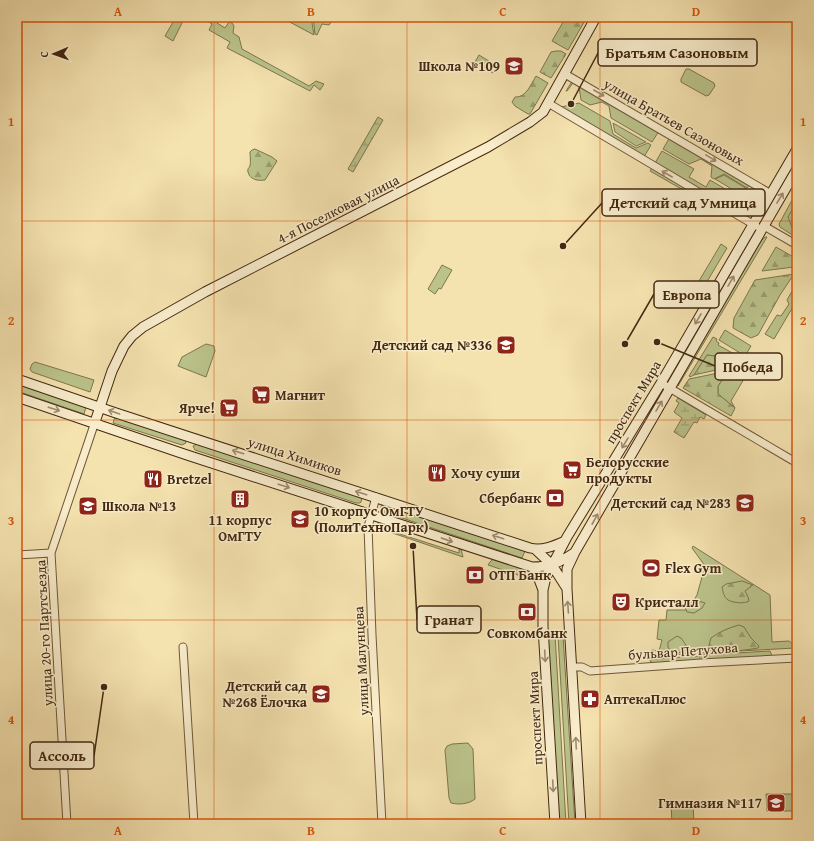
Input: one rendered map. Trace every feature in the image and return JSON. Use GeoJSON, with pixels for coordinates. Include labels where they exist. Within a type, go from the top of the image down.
{"type":"FeatureCollection","features":[{"type":"Feature","properties":{"kind":"main road","name":"4-я Поселковая улица"},"geometry":{"type":"LineString","coordinates":[[95,422],[116,361],[124,346],[132,336],[143,327],[205,292],[488,147],[538,117],[565,74],[596,17]]}},
{"type":"Feature","properties":{"kind":"main road","name":"проспект Мира"},"geometry":{"type":"LineString","coordinates":[[555,824],[544,635],[543,590],[552,565],[565,541],[660,383],[797,149]]}},
{"type":"Feature","properties":{"kind":"main road","name":"проспект Мира"},"geometry":{"type":"LineString","coordinates":[[581,824],[566,588],[567,569],[575,552],[669,388],[797,169]]}},
{"type":"Feature","properties":{"kind":"main road","name":"улица Химиков"},"geometry":{"type":"LineString","coordinates":[[17,379],[535,549],[551,547],[565,541]]}},
{"type":"Feature","properties":{"kind":"main road"},"geometry":{"type":"LineString","coordinates":[[17,397],[470,548],[532,567],[552,565],[564,560],[575,552]]}},
{"type":"Feature","properties":{"kind":"main road"},"geometry":{"type":"LineString","coordinates":[[187,454],[193,438]]}},
{"type":"Feature","properties":{"kind":"main road","name":"проспект Мира"},"geometry":{"type":"LineString","coordinates":[[535,549],[552,565],[566,588]]}},
{"type":"Feature","properties":{"kind":"main road"},"geometry":{"type":"LineString","coordinates":[[532,567],[537,574],[543,590]]}},
{"type":"Feature","properties":{"kind":"street","name":"улица Братьев Сазоновых"},"geometry":{"type":"LineString","coordinates":[[565,74],[771,194]]}},
{"type":"Feature","properties":{"kind":"street"},"geometry":{"type":"LineString","coordinates":[[548,103],[753,224],[797,245]]}},
{"type":"Feature","properties":{"kind":"street"},"geometry":{"type":"LineString","coordinates":[[660,383],[797,463]]}},
{"type":"Feature","properties":{"kind":"street","name":"улица 20-го Партсъезда"},"geometry":{"type":"LineString","coordinates":[[67,824],[51,553],[95,422]]}},
{"type":"Feature","properties":{"kind":"street","name":"улица Малунцева"},"geometry":{"type":"LineString","coordinates":[[376,497],[368,527],[371,620],[382,824]]}},
{"type":"Feature","properties":{"kind":"street"},"geometry":{"type":"LineString","coordinates":[[17,555],[51,553]]}},
{"type":"Feature","properties":{"kind":"street"},"geometry":{"type":"LineString","coordinates":[[183,647],[194,824]]}},
{"type":"Feature","properties":{"kind":"street","name":"бульвар Петухова"},"geometry":{"type":"LineString","coordinates":[[572,667],[582,667],[590,671],[797,658]]}},
{"type":"Feature","properties":{"kind":"green space"},"geometry":{"type":"Polygon","coordinates":[[[176,17],[185,17],[173,41],[165,36],[176,17]]]}},
{"type":"Feature","properties":{"kind":"green space"},"geometry":{"type":"Polygon","coordinates":[[[201,17],[219,17],[220,18],[217,23],[225,28],[229,22],[232,23],[234,26],[233,33],[239,37],[242,49],[309,86],[316,81],[324,84],[320,90],[314,85],[310,91],[227,48],[230,42],[209,30],[212,24],[201,17]]]}},
{"type":"Feature","properties":{"kind":"green space"},"geometry":{"type":"Polygon","coordinates":[[[289,17],[311,17],[314,35],[286,20],[289,17]]]}},
{"type":"Feature","properties":{"kind":"green space"},"geometry":{"type":"Polygon","coordinates":[[[313,17],[335,17],[329,25],[322,24],[317,35],[315,34],[313,17]]]}},
{"type":"Feature","properties":{"kind":"green space"},"geometry":{"type":"Polygon","coordinates":[[[566,17],[587,17],[568,50],[552,41],[566,17]]]}},
{"type":"Feature","properties":{"kind":"green space"},"geometry":{"type":"Polygon","coordinates":[[[561,51],[566,54],[551,78],[540,72],[551,52],[561,51]]]}},
{"type":"Feature","properties":{"kind":"green space"},"geometry":{"type":"Polygon","coordinates":[[[479,55],[497,66],[493,73],[475,62],[479,55]]]}},
{"type":"Feature","properties":{"kind":"green space"},"geometry":{"type":"Polygon","coordinates":[[[686,69],[689,69],[714,83],[715,86],[709,95],[706,96],[681,82],[686,69]]]}},
{"type":"Feature","properties":{"kind":"green space"},"geometry":{"type":"Polygon","coordinates":[[[536,76],[548,83],[530,114],[528,114],[515,106],[512,102],[515,97],[519,97],[525,93],[536,76]]]}},
{"type":"Feature","properties":{"kind":"green space"},"geometry":{"type":"Polygon","coordinates":[[[573,82],[659,131],[652,142],[611,118],[609,106],[602,102],[590,105],[581,100],[579,87],[573,83],[566,91],[573,82]]]}},
{"type":"Feature","properties":{"kind":"green space"},"geometry":{"type":"Polygon","coordinates":[[[579,103],[610,121],[613,134],[636,148],[648,143],[651,145],[644,157],[561,107],[579,103]]]}},
{"type":"Feature","properties":{"kind":"green space"},"geometry":{"type":"Polygon","coordinates":[[[378,117],[383,120],[353,172],[348,169],[378,117]]]}},
{"type":"Feature","properties":{"kind":"green space"},"geometry":{"type":"Polygon","coordinates":[[[613,123],[646,142],[636,146],[615,132],[613,123]]]}},
{"type":"Feature","properties":{"kind":"green space"},"geometry":{"type":"Polygon","coordinates":[[[670,137],[750,184],[747,188],[724,174],[714,179],[711,177],[712,166],[701,159],[689,164],[663,149],[670,137]]]}},
{"type":"Feature","properties":{"kind":"green space"},"geometry":{"type":"Polygon","coordinates":[[[255,149],[277,161],[265,180],[255,179],[249,175],[248,172],[250,166],[250,152],[255,149]]]}},
{"type":"Feature","properties":{"kind":"green space"},"geometry":{"type":"Polygon","coordinates":[[[662,151],[694,169],[689,177],[706,187],[710,180],[727,190],[728,201],[737,206],[735,210],[655,163],[662,151]]]}},
{"type":"Feature","properties":{"kind":"green space"},"geometry":{"type":"Polygon","coordinates":[[[652,168],[713,203],[711,206],[650,171],[652,168]]]}},
{"type":"Feature","properties":{"kind":"green space"},"geometry":{"type":"Polygon","coordinates":[[[724,175],[747,189],[742,190],[740,194],[715,179],[724,175]]]}},
{"type":"Feature","properties":{"kind":"green space"},"geometry":{"type":"Polygon","coordinates":[[[797,191],[797,238],[780,227],[779,224],[797,191]]]}},
{"type":"Feature","properties":{"kind":"green space"},"geometry":{"type":"Polygon","coordinates":[[[797,201],[797,232],[793,230],[788,217],[797,201]]]}},
{"type":"Feature","properties":{"kind":"green space"},"geometry":{"type":"Polygon","coordinates":[[[767,237],[678,386],[678,383],[761,241],[767,237]]]}},
{"type":"Feature","properties":{"kind":"green space"},"geometry":{"type":"Polygon","coordinates":[[[721,244],[727,248],[705,285],[697,288],[696,286],[721,244]]]}},
{"type":"Feature","properties":{"kind":"green space"},"geometry":{"type":"Polygon","coordinates":[[[776,247],[797,259],[797,263],[794,267],[762,271],[776,247]]]}},
{"type":"Feature","properties":{"kind":"green space"},"geometry":{"type":"Polygon","coordinates":[[[442,265],[452,270],[441,289],[439,288],[435,294],[428,289],[442,265]]]}},
{"type":"Feature","properties":{"kind":"green space"},"geometry":{"type":"Polygon","coordinates":[[[794,274],[780,295],[758,335],[751,338],[733,328],[734,318],[755,280],[794,274]]]}},
{"type":"Feature","properties":{"kind":"green space"},"geometry":{"type":"Polygon","coordinates":[[[795,286],[797,287],[797,300],[774,339],[765,334],[777,315],[781,316],[789,304],[787,300],[795,286]]]}},
{"type":"Feature","properties":{"kind":"green space"},"geometry":{"type":"Polygon","coordinates":[[[725,330],[751,346],[745,356],[719,340],[725,330]]]}},
{"type":"Feature","properties":{"kind":"green space"},"geometry":{"type":"Polygon","coordinates":[[[713,337],[717,339],[716,341],[719,343],[718,345],[747,361],[707,355],[694,375],[690,377],[689,376],[713,337]]]}},
{"type":"Feature","properties":{"kind":"green space"},"geometry":{"type":"Polygon","coordinates":[[[206,344],[214,346],[215,351],[206,377],[178,366],[182,357],[206,344]]]}},
{"type":"Feature","properties":{"kind":"green space"},"geometry":{"type":"Polygon","coordinates":[[[707,355],[747,361],[747,363],[694,375],[707,355]]]}},
{"type":"Feature","properties":{"kind":"green space"},"geometry":{"type":"Polygon","coordinates":[[[35,362],[94,380],[90,392],[32,372],[30,369],[32,364],[35,362]]]}},
{"type":"Feature","properties":{"kind":"green space"},"geometry":{"type":"Polygon","coordinates":[[[751,367],[731,401],[735,408],[718,394],[718,386],[728,371],[751,367]]]}},
{"type":"Feature","properties":{"kind":"green space"},"geometry":{"type":"Polygon","coordinates":[[[728,371],[718,386],[718,394],[735,408],[731,416],[683,388],[689,379],[728,371]]]}},
{"type":"Feature","properties":{"kind":"green space"},"geometry":{"type":"Polygon","coordinates":[[[17,384],[86,407],[84,414],[17,391],[17,384]]]}},
{"type":"Feature","properties":{"kind":"green space"},"geometry":{"type":"Polygon","coordinates":[[[678,398],[706,415],[704,419],[700,417],[697,423],[694,422],[684,438],[674,432],[682,418],[674,412],[679,403],[676,401],[678,398]]]}},
{"type":"Feature","properties":{"kind":"green space"},"geometry":{"type":"Polygon","coordinates":[[[115,417],[185,440],[186,443],[182,445],[113,423],[115,417]]]}},
{"type":"Feature","properties":{"kind":"green space"},"geometry":{"type":"Polygon","coordinates":[[[197,444],[362,498],[361,502],[356,503],[195,450],[193,446],[197,444]]]}},
{"type":"Feature","properties":{"kind":"green space"},"geometry":{"type":"Polygon","coordinates":[[[383,505],[525,551],[522,558],[381,511],[381,506],[383,505]]]}},
{"type":"Feature","properties":{"kind":"green space"},"geometry":{"type":"Polygon","coordinates":[[[379,522],[381,528],[459,553],[459,549],[461,549],[463,557],[375,527],[379,522]]]}},
{"type":"Feature","properties":{"kind":"green space"},"geometry":{"type":"Polygon","coordinates":[[[693,546],[770,595],[772,642],[789,641],[795,648],[649,656],[652,650],[659,651],[662,640],[657,639],[659,620],[666,620],[667,610],[688,610],[697,595],[705,566],[692,548],[693,546]]]}},
{"type":"Feature","properties":{"kind":"green space"},"geometry":{"type":"Polygon","coordinates":[[[493,559],[523,569],[521,576],[488,565],[493,559]]]}},
{"type":"Feature","properties":{"kind":"green space"},"geometry":{"type":"Polygon","coordinates":[[[742,581],[753,585],[745,591],[749,601],[739,603],[728,600],[723,593],[722,587],[726,584],[742,581]]]}},
{"type":"Feature","properties":{"kind":"green space"},"geometry":{"type":"Polygon","coordinates":[[[695,601],[705,603],[702,608],[694,613],[687,612],[685,607],[695,601]]]}},
{"type":"Feature","properties":{"kind":"green space"},"geometry":{"type":"Polygon","coordinates":[[[739,625],[744,627],[751,638],[759,646],[758,648],[740,651],[718,651],[708,649],[711,638],[724,630],[739,625]]]}},
{"type":"Feature","properties":{"kind":"green space"},"geometry":{"type":"Polygon","coordinates":[[[548,633],[555,634],[566,824],[559,824],[548,633]]]}},
{"type":"Feature","properties":{"kind":"green space"},"geometry":{"type":"Polygon","coordinates":[[[558,636],[563,636],[575,824],[569,824],[558,636]]]}},
{"type":"Feature","properties":{"kind":"green space"},"geometry":{"type":"Polygon","coordinates":[[[677,636],[681,638],[688,648],[678,653],[671,652],[668,647],[668,642],[677,636]]]}},
{"type":"Feature","properties":{"kind":"green space"},"geometry":{"type":"Polygon","coordinates":[[[770,651],[772,656],[702,660],[702,655],[770,651]]]}},
{"type":"Feature","properties":{"kind":"green space"},"geometry":{"type":"Polygon","coordinates":[[[700,656],[700,660],[653,663],[650,661],[651,659],[700,656]]]}},
{"type":"Feature","properties":{"kind":"green space"},"geometry":{"type":"Polygon","coordinates":[[[468,743],[473,749],[475,799],[464,804],[451,803],[449,798],[445,750],[447,746],[452,744],[468,743]]]}},
{"type":"Feature","properties":{"kind":"green space"},"geometry":{"type":"Polygon","coordinates":[[[766,794],[797,794],[797,811],[767,811],[766,794]]]}},
{"type":"Feature","properties":{"kind":"green space"},"geometry":{"type":"Polygon","coordinates":[[[693,802],[694,824],[672,824],[671,803],[693,802]]]}},
{"type":"Feature","properties":{"kind":"place","name":"Школа №109"},"geometry":{"type":"Point","coordinates":[514,66]}},
{"type":"Feature","properties":{"kind":"place","name":"Братьям Сазоновым"},"geometry":{"type":"Point","coordinates":[571,104]}},
{"type":"Feature","properties":{"kind":"place","name":"Детский сад Умница"},"geometry":{"type":"Point","coordinates":[563,246]}},
{"type":"Feature","properties":{"kind":"place","name":"Победа"},"geometry":{"type":"Point","coordinates":[657,342]}},
{"type":"Feature","properties":{"kind":"place","name":"Европа"},"geometry":{"type":"Point","coordinates":[625,344]}},
{"type":"Feature","properties":{"kind":"place","name":"Детский сад №336"},"geometry":{"type":"Point","coordinates":[506,345]}},
{"type":"Feature","properties":{"kind":"place","name":"Магнит"},"geometry":{"type":"Point","coordinates":[261,395]}},
{"type":"Feature","properties":{"kind":"place","name":"Ярче!"},"geometry":{"type":"Point","coordinates":[229,408]}},
{"type":"Feature","properties":{"kind":"place","name":"Белорусские продукты"},"geometry":{"type":"Point","coordinates":[572,470]}},
{"type":"Feature","properties":{"kind":"place","name":"Хочу суши"},"geometry":{"type":"Point","coordinates":[437,473]}},
{"type":"Feature","properties":{"kind":"place","name":"Bretzel"},"geometry":{"type":"Point","coordinates":[153,479]}},
{"type":"Feature","properties":{"kind":"place","name":"Сбербанк"},"geometry":{"type":"Point","coordinates":[555,498]}},
{"type":"Feature","properties":{"kind":"place","name":"11 корпус ОмГТУ"},"geometry":{"type":"Point","coordinates":[240,499]}},
{"type":"Feature","properties":{"kind":"place","name":"Детский сад №283"},"geometry":{"type":"Point","coordinates":[745,503]}},
{"type":"Feature","properties":{"kind":"place","name":"Школа №13"},"geometry":{"type":"Point","coordinates":[88,506]}},
{"type":"Feature","properties":{"kind":"place","name":"10 корпус ОмГТУ (ПолиТехноПарк)"},"geometry":{"type":"Point","coordinates":[300,519]}},
{"type":"Feature","properties":{"kind":"place","name":"Гранат"},"geometry":{"type":"Point","coordinates":[413,546]}},
{"type":"Feature","properties":{"kind":"place","name":"Flex Gym"},"geometry":{"type":"Point","coordinates":[651,568]}},
{"type":"Feature","properties":{"kind":"place","name":"ОТП Банк"},"geometry":{"type":"Point","coordinates":[475,575]}},
{"type":"Feature","properties":{"kind":"place","name":"Кристалл"},"geometry":{"type":"Point","coordinates":[621,602]}},
{"type":"Feature","properties":{"kind":"place","name":"Совкомбанк"},"geometry":{"type":"Point","coordinates":[527,612]}},
{"type":"Feature","properties":{"kind":"place","name":"Ассоль"},"geometry":{"type":"Point","coordinates":[104,687]}},
{"type":"Feature","properties":{"kind":"place","name":"Детский сад №268 Ёлочка"},"geometry":{"type":"Point","coordinates":[321,694]}},
{"type":"Feature","properties":{"kind":"place","name":"АптекаПлюс"},"geometry":{"type":"Point","coordinates":[590,699]}},
{"type":"Feature","properties":{"kind":"place","name":"Гимназия №117"},"geometry":{"type":"Point","coordinates":[776,803]}}]}
